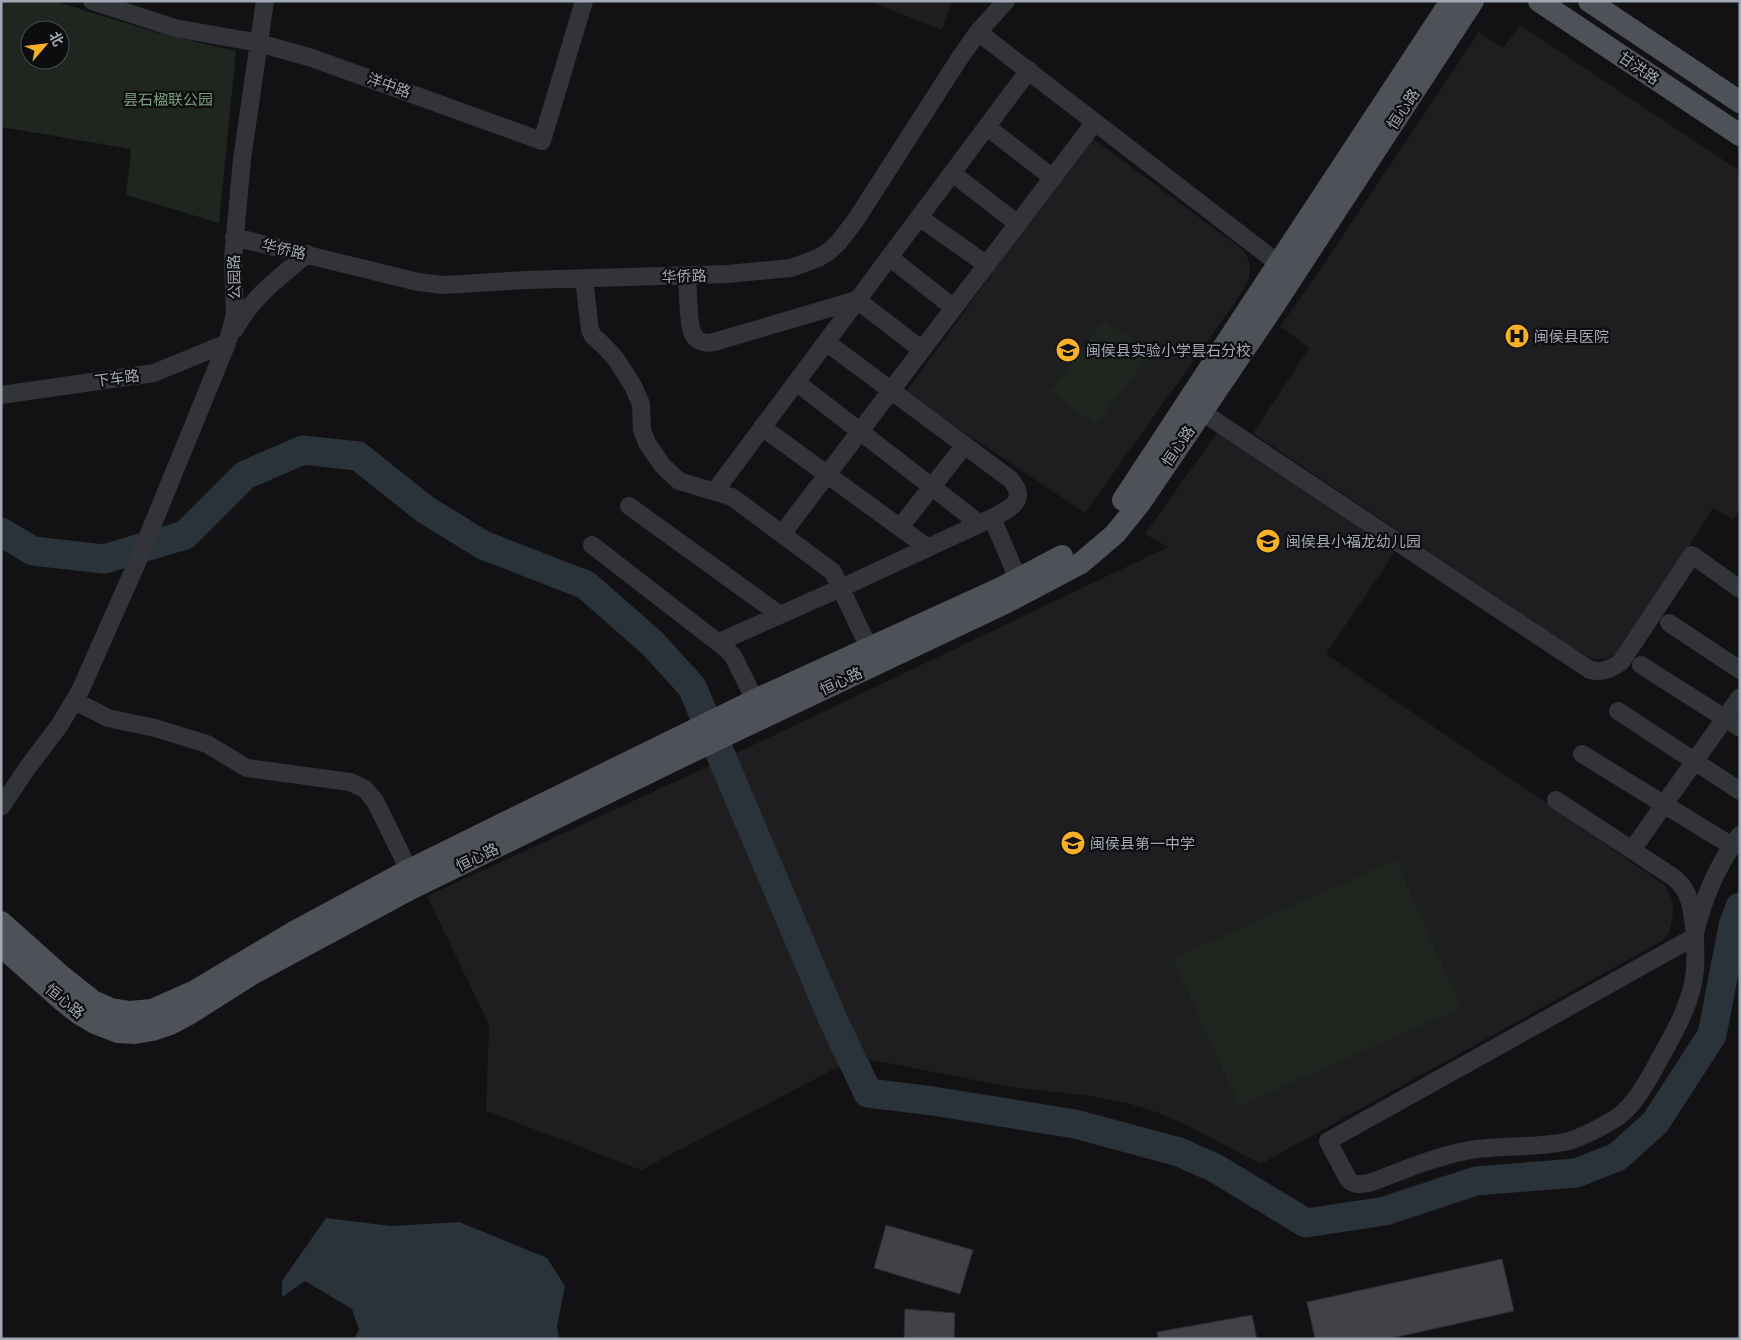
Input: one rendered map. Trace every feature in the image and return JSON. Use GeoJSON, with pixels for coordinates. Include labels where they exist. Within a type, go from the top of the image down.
{"type":"FeatureCollection","features":[{"type":"Feature","properties":{"kind":"main road","name":"恒心路"},"geometry":{"type":"LineString","coordinates":[[1,922],[58,973],[93,1001],[111,1009],[130,1012],[152,1010],[195,991],[294,932],[409,870],[728,724],[1006,602],[1081,563],[1108,541],[1127,519],[1279,264],[1451,1]]}},
{"type":"Feature","properties":{"kind":"main road","name":"恒心路"},"geometry":{"type":"LineString","coordinates":[[728,724],[754,700],[1018,579],[1072,551],[1098,531],[1274,305],[1473,1]]}},
{"type":"Feature","properties":{"kind":"main road","name":"甘洪路"},"geometry":{"type":"LineString","coordinates":[[1539,1],[1740,135]]}},
{"type":"Feature","properties":{"kind":"main road","name":"甘洪路"},"geometry":{"type":"LineString","coordinates":[[1589,1],[1740,102]]}},
{"type":"Feature","properties":{"kind":"main road","name":"恒心路"},"geometry":{"type":"LineString","coordinates":[[1,946],[63,1002],[95,1023],[118,1032],[135,1033],[152,1030],[170,1024],[189,1014],[252,974],[695,740]]}},
{"type":"Feature","properties":{"kind":"street","name":"洋中路"},"geometry":{"type":"LineString","coordinates":[[92,1],[175,28],[259,43],[348,70],[542,141],[584,1]]}},
{"type":"Feature","properties":{"kind":"street","name":"公园路"},"geometry":{"type":"LineString","coordinates":[[1,807],[75,701],[139,558],[227,343],[235,315],[234,237],[246,124],[265,1]]}},
{"type":"Feature","properties":{"kind":"street","name":"华侨路"},"geometry":{"type":"LineString","coordinates":[[234,237],[418,282],[437,284],[687,277],[791,268],[805,264],[828,252],[855,221],[959,59],[978,32],[1006,1]]}},
{"type":"Feature","properties":{"kind":"street"},"geometry":{"type":"LineString","coordinates":[[978,32],[1279,264]]}},
{"type":"Feature","properties":{"kind":"street"},"geometry":{"type":"LineString","coordinates":[[715,491],[1029,70]]}},
{"type":"Feature","properties":{"kind":"street"},"geometry":{"type":"LineString","coordinates":[[782,534],[1096,122]]}},
{"type":"Feature","properties":{"kind":"street"},"geometry":{"type":"LineString","coordinates":[[986,127],[1053,178]]}},
{"type":"Feature","properties":{"kind":"street"},"geometry":{"type":"LineString","coordinates":[[952,173],[1018,224]]}},
{"type":"Feature","properties":{"kind":"street"},"geometry":{"type":"LineString","coordinates":[[919,216],[987,265]]}},
{"type":"Feature","properties":{"kind":"street"},"geometry":{"type":"LineString","coordinates":[[227,343],[251,304],[266,288],[307,254]]}},
{"type":"Feature","properties":{"kind":"street"},"geometry":{"type":"LineString","coordinates":[[889,257],[954,308]]}},
{"type":"Feature","properties":{"kind":"street"},"geometry":{"type":"LineString","coordinates":[[687,277],[692,333],[701,342],[707,343],[857,300]]}},
{"type":"Feature","properties":{"kind":"street"},"geometry":{"type":"LineString","coordinates":[[584,279],[590,330],[593,336],[616,359],[633,386],[640,404],[642,430],[654,455],[670,474],[679,480],[732,497],[833,572],[869,648]]}},
{"type":"Feature","properties":{"kind":"street"},"geometry":{"type":"LineString","coordinates":[[857,300],[922,350]]}},
{"type":"Feature","properties":{"kind":"street"},"geometry":{"type":"LineString","coordinates":[[719,642],[986,521],[1009,509],[1018,498],[1018,491],[1010,479],[826,342]]}},
{"type":"Feature","properties":{"kind":"street","name":"下车路"},"geometry":{"type":"LineString","coordinates":[[1,395],[154,372],[227,343]]}},
{"type":"Feature","properties":{"kind":"street"},"geometry":{"type":"LineString","coordinates":[[796,382],[932,487],[986,521],[1018,579]]}},
{"type":"Feature","properties":{"kind":"street"},"geometry":{"type":"LineString","coordinates":[[1194,407],[1590,670],[1605,671],[1620,662],[1692,555],[1740,589]]}},
{"type":"Feature","properties":{"kind":"street"},"geometry":{"type":"LineString","coordinates":[[762,427],[928,548]]}},
{"type":"Feature","properties":{"kind":"street"},"geometry":{"type":"LineString","coordinates":[[900,527],[965,446]]}},
{"type":"Feature","properties":{"kind":"street"},"geometry":{"type":"LineString","coordinates":[[629,506],[780,615]]}},
{"type":"Feature","properties":{"kind":"street"},"geometry":{"type":"LineString","coordinates":[[592,545],[719,642],[733,656],[754,700]]}},
{"type":"Feature","properties":{"kind":"street"},"geometry":{"type":"LineString","coordinates":[[1669,623],[1740,670]]}},
{"type":"Feature","properties":{"kind":"street"},"geometry":{"type":"LineString","coordinates":[[1641,665],[1740,728]]}},
{"type":"Feature","properties":{"kind":"street"},"geometry":{"type":"LineString","coordinates":[[1632,850],[1740,696]]}},
{"type":"Feature","properties":{"kind":"street"},"geometry":{"type":"LineString","coordinates":[[75,701],[108,718],[155,728],[207,744],[247,768],[342,780],[358,785],[371,794],[409,870]]}},
{"type":"Feature","properties":{"kind":"street"},"geometry":{"type":"LineString","coordinates":[[1618,711],[1740,791]]}},
{"type":"Feature","properties":{"kind":"street"},"geometry":{"type":"LineString","coordinates":[[1556,800],[1673,877],[1683,887],[1689,900],[1694,937],[1695,973],[1686,1006],[1656,1066],[1628,1107],[1620,1115],[1567,1142],[1481,1148],[1460,1152],[1369,1182],[1352,1183],[1328,1141],[1694,937],[1707,890],[1736,840],[1664,804],[1582,754]]}},
{"type":"Feature","properties":{"kind":"shaded area"},"geometry":{"type":"Polygon","coordinates":[[[869,1],[952,1],[942,30],[869,1]]]}},
{"type":"Feature","properties":{"kind":"shaded area","name":"闽侯县医院"},"geometry":{"type":"Polygon","coordinates":[[[1520,25],[1740,171],[1740,509],[1733,520],[1713,508],[1621,653],[1603,659],[1586,656],[1574,649],[1253,433],[1309,348],[1280,326],[1316,276],[1479,32],[1503,48],[1520,25]]]}},
{"type":"Feature","properties":{"kind":"shaded area","name":"闽侯县实验小学昙石分校"},"geometry":{"type":"Polygon","coordinates":[[[1091,137],[1243,250],[1250,268],[1245,287],[1231,308],[1085,513],[905,393],[1091,137]]]}},
{"type":"Feature","properties":{"kind":"shaded area","name":"闽侯县第一中学"},"geometry":{"type":"Polygon","coordinates":[[[1219,430],[1395,552],[1326,654],[1664,885],[1670,894],[1673,915],[1669,933],[1662,941],[1261,1164],[1180,1122],[1127,1103],[1090,1096],[1004,1086],[857,1057],[641,1170],[486,1111],[489,1025],[427,896],[722,760],[1168,547],[1145,534],[1219,430]]]}},
{"type":"Feature","properties":{"kind":"shaded area"},"geometry":{"type":"Polygon","coordinates":[[[326,1218],[391,1226],[459,1222],[547,1258],[565,1286],[557,1326],[559,1339],[354,1339],[359,1330],[352,1309],[305,1281],[282,1297],[282,1281],[326,1218]]]}},
{"type":"Feature","properties":{"kind":"green space","name":"昙石楹联公园"},"geometry":{"type":"Polygon","coordinates":[[[1,1],[54,1],[158,33],[236,51],[219,223],[126,195],[131,149],[1,127],[1,1]]]}},
{"type":"Feature","properties":{"kind":"green space"},"geometry":{"type":"Polygon","coordinates":[[[1105,320],[1150,355],[1095,425],[1050,391],[1105,320]]]}},
{"type":"Feature","properties":{"kind":"green space"},"geometry":{"type":"Polygon","coordinates":[[[1396,860],[1461,1008],[1239,1106],[1173,958],[1396,860]]]}},
{"type":"Feature","properties":{"kind":"building"},"geometry":{"type":"Polygon","coordinates":[[[886,1225],[973,1250],[960,1294],[874,1268],[886,1225]]]}},
{"type":"Feature","properties":{"kind":"building"},"geometry":{"type":"Polygon","coordinates":[[[1502,1259],[1514,1311],[1388,1339],[1315,1339],[1307,1302],[1502,1259]]]}},
{"type":"Feature","properties":{"kind":"building"},"geometry":{"type":"Polygon","coordinates":[[[905,1309],[955,1313],[954,1339],[904,1339],[905,1309]]]}},
{"type":"Feature","properties":{"kind":"building"},"geometry":{"type":"Polygon","coordinates":[[[1252,1315],[1257,1339],[1158,1339],[1157,1332],[1252,1315]]]}},
{"type":"Feature","properties":{"kind":"waterway"},"geometry":{"type":"LineString","coordinates":[[1,532],[33,551],[104,559],[185,535],[245,475],[303,450],[358,456],[426,510],[483,545],[586,585],[653,644],[692,687],[834,1022],[868,1093],[933,1101],[1075,1124],[1179,1152],[1215,1168],[1306,1223],[1385,1211],[1476,1181],[1576,1173],[1617,1157],[1655,1123],[1712,1035],[1733,926],[1740,907]]}},
{"type":"Feature","properties":{"kind":"place","name":"闽侯县医院"},"geometry":{"type":"Point","coordinates":[1517,336]}},
{"type":"Feature","properties":{"kind":"place","name":"闽侯县实验小学昙石分校"},"geometry":{"type":"Point","coordinates":[1068,350]}},
{"type":"Feature","properties":{"kind":"place","name":"闽侯县小福龙幼儿园"},"geometry":{"type":"Point","coordinates":[1268,541]}},
{"type":"Feature","properties":{"kind":"place","name":"闽侯县第一中学"},"geometry":{"type":"Point","coordinates":[1073,843]}}]}
